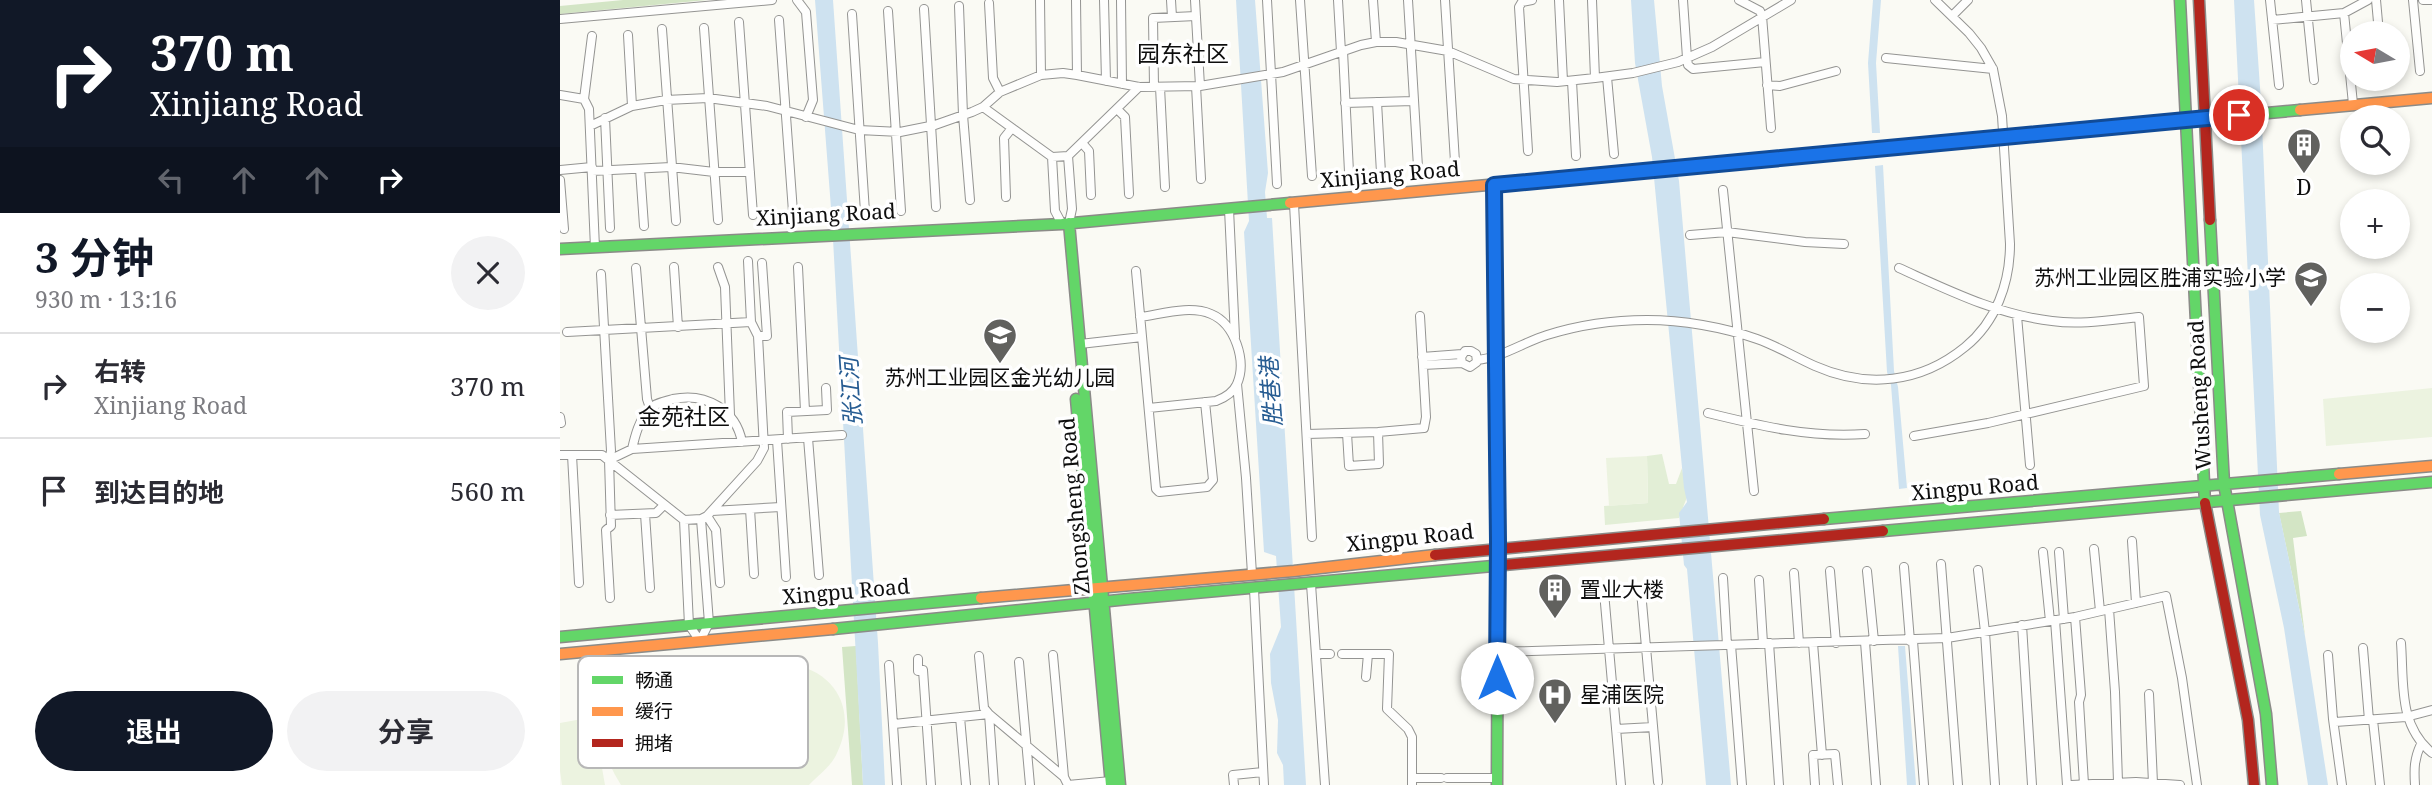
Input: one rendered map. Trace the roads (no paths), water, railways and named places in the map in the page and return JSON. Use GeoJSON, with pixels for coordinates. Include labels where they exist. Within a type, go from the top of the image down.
{"type":"FeatureCollection","features":[{"type":"Feature","properties":{"kind":"main road","name":"Wusheng Road"},"geometry":{"type":"LineString","coordinates":[[2180,0],[2205,502],[2248,720],[2254,785]]}},
{"type":"Feature","properties":{"kind":"main road","name":"Wusheng Road"},"geometry":{"type":"LineString","coordinates":[[2199,0],[2225,501],[2266,714],[2273,785]]}},
{"type":"Feature","properties":{"kind":"main road"},"geometry":{"type":"LineString","coordinates":[[2186,91],[2204,89]]}},
{"type":"Feature","properties":{"kind":"main road","name":"Xinjiang Road"},"geometry":{"type":"LineString","coordinates":[[560,249],[1065,224],[2432,98]]}},
{"type":"Feature","properties":{"kind":"main road"},"geometry":{"type":"LineString","coordinates":[[2189,151],[2207,149]]}},
{"type":"Feature","properties":{"kind":"main road"},"geometry":{"type":"LineString","coordinates":[[1494,185],[1498,548],[1497,782]]}},
{"type":"Feature","properties":{"kind":"main road","name":"Zhongsheng Road"},"geometry":{"type":"LineString","coordinates":[[1065,224],[1080,344],[1096,586]]}},
{"type":"Feature","properties":{"kind":"main road","name":"Zhongsheng Road"},"geometry":{"type":"LineString","coordinates":[[1065,224],[1115,784]]}},
{"type":"Feature","properties":{"kind":"main road","name":"Xingpu Road"},"geometry":{"type":"LineString","coordinates":[[560,637],[1096,586],[1294,571],[1498,548],[2432,466]]}},
{"type":"Feature","properties":{"kind":"main road","name":"Xingpu Road"},"geometry":{"type":"LineString","coordinates":[[560,654],[852,628],[1098,602],[2432,482]]}},
{"type":"Feature","properties":{"kind":"street"},"geometry":{"type":"LineString","coordinates":[[560,19],[772,0]]}},
{"type":"Feature","properties":{"kind":"street"},"geometry":{"type":"LineString","coordinates":[[797,0],[806,12],[813,100],[806,117]]}},
{"type":"Feature","properties":{"kind":"street"},"geometry":{"type":"LineString","coordinates":[[1040,0],[1041,75]]}},
{"type":"Feature","properties":{"kind":"street"},"geometry":{"type":"LineString","coordinates":[[1076,0],[1077,75]]}},
{"type":"Feature","properties":{"kind":"street"},"geometry":{"type":"LineString","coordinates":[[1104,0],[1107,81]]}},
{"type":"Feature","properties":{"kind":"street"},"geometry":{"type":"LineString","coordinates":[[1121,0],[1122,84]]}},
{"type":"Feature","properties":{"kind":"street"},"geometry":{"type":"LineString","coordinates":[[1171,0],[1172,17]]}},
{"type":"Feature","properties":{"kind":"street"},"geometry":{"type":"LineString","coordinates":[[1195,0],[1201,179]]}},
{"type":"Feature","properties":{"kind":"street"},"geometry":{"type":"LineString","coordinates":[[1267,0],[1267,76],[1277,184]]}},
{"type":"Feature","properties":{"kind":"street"},"geometry":{"type":"LineString","coordinates":[[1300,0],[1312,176]]}},
{"type":"Feature","properties":{"kind":"street"},"geometry":{"type":"LineString","coordinates":[[1338,0],[1349,172]]}},
{"type":"Feature","properties":{"kind":"street"},"geometry":{"type":"LineString","coordinates":[[1373,0],[1376,43]]}},
{"type":"Feature","properties":{"kind":"street"},"geometry":{"type":"LineString","coordinates":[[1408,0],[1418,167]]}},
{"type":"Feature","properties":{"kind":"street"},"geometry":{"type":"LineString","coordinates":[[1444,0],[1455,162]]}},
{"type":"Feature","properties":{"kind":"street"},"geometry":{"type":"LineString","coordinates":[[1528,151],[1519,6],[1522,1],[1532,0]]}},
{"type":"Feature","properties":{"kind":"street"},"geometry":{"type":"LineString","coordinates":[[1559,0],[1576,156]]}},
{"type":"Feature","properties":{"kind":"street"},"geometry":{"type":"LineString","coordinates":[[1592,0],[1595,78]]}},
{"type":"Feature","properties":{"kind":"street"},"geometry":{"type":"LineString","coordinates":[[1683,0],[1688,65],[1693,69],[1765,62]]}},
{"type":"Feature","properties":{"kind":"street"},"geometry":{"type":"LineString","coordinates":[[1739,0],[1759,11],[1762,16],[1771,128]]}},
{"type":"Feature","properties":{"kind":"street"},"geometry":{"type":"LineString","coordinates":[[590,126],[632,106],[666,100],[709,98],[744,101],[859,130],[895,132],[931,126],[963,115],[983,107],[1000,92],[1041,75],[1077,75],[1139,87],[1198,86],[1267,76],[1376,43],[1410,44],[1448,51],[1493,71],[1524,80],[1567,81],[1607,77],[1663,66],[1687,58],[1712,47],[1791,0]]}},
{"type":"Feature","properties":{"kind":"street"},"geometry":{"type":"LineString","coordinates":[[1423,361],[1462,358],[1468,350],[1477,357],[1496,355],[1547,335],[1591,325],[1666,321],[1755,338],[1818,367],[1860,379],[1901,378],[1933,369],[1949,360],[1973,341],[1995,308],[2010,263],[2002,116],[1993,69],[1981,48],[1953,15],[1935,0]]}},
{"type":"Feature","properties":{"kind":"street"},"geometry":{"type":"LineString","coordinates":[[1953,15],[1968,0]]}},
{"type":"Feature","properties":{"kind":"street"},"geometry":{"type":"LineString","coordinates":[[2270,0],[2279,86]]}},
{"type":"Feature","properties":{"kind":"street"},"geometry":{"type":"LineString","coordinates":[[2306,0],[2314,80]]}},
{"type":"Feature","properties":{"kind":"street"},"geometry":{"type":"LineString","coordinates":[[2346,0],[2353,104]]}},
{"type":"Feature","properties":{"kind":"street"},"geometry":{"type":"LineString","coordinates":[[2376,0],[2378,21]]}},
{"type":"Feature","properties":{"kind":"street"},"geometry":{"type":"LineString","coordinates":[[2413,0],[2420,71]]}},
{"type":"Feature","properties":{"kind":"street"},"geometry":{"type":"LineString","coordinates":[[2423,0],[2432,0]]}},
{"type":"Feature","properties":{"kind":"street"},"geometry":{"type":"LineString","coordinates":[[2272,20],[2346,12],[2364,1]]}},
{"type":"Feature","properties":{"kind":"street"},"geometry":{"type":"LineString","coordinates":[[989,3],[993,78],[1000,92]]}},
{"type":"Feature","properties":{"kind":"street"},"geometry":{"type":"LineString","coordinates":[[960,6],[963,115],[970,200]]}},
{"type":"Feature","properties":{"kind":"street"},"geometry":{"type":"LineString","coordinates":[[924,9],[936,207]]}},
{"type":"Feature","properties":{"kind":"street"},"geometry":{"type":"LineString","coordinates":[[888,11],[901,211]]}},
{"type":"Feature","properties":{"kind":"street"},"geometry":{"type":"LineString","coordinates":[[852,14],[865,212]]}},
{"type":"Feature","properties":{"kind":"street"},"geometry":{"type":"LineString","coordinates":[[1165,187],[1153,18],[1196,16]]}},
{"type":"Feature","properties":{"kind":"street"},"geometry":{"type":"LineString","coordinates":[[779,20],[793,212]]}},
{"type":"Feature","properties":{"kind":"street"},"geometry":{"type":"LineString","coordinates":[[739,22],[753,215]]}},
{"type":"Feature","properties":{"kind":"street"},"geometry":{"type":"LineString","coordinates":[[704,28],[718,220]]}},
{"type":"Feature","properties":{"kind":"street"},"geometry":{"type":"LineString","coordinates":[[662,29],[676,221]]}},
{"type":"Feature","properties":{"kind":"street"},"geometry":{"type":"LineString","coordinates":[[628,35],[632,106]]}},
{"type":"Feature","properties":{"kind":"street"},"geometry":{"type":"LineString","coordinates":[[593,36],[584,99],[589,109],[596,248]]}},
{"type":"Feature","properties":{"kind":"street"},"geometry":{"type":"LineString","coordinates":[[1886,58],[1993,69]]}},
{"type":"Feature","properties":{"kind":"street"},"geometry":{"type":"LineString","coordinates":[[1767,85],[1780,86],[1836,71]]}},
{"type":"Feature","properties":{"kind":"street"},"geometry":{"type":"LineString","coordinates":[[1607,77],[1614,154]]}},
{"type":"Feature","properties":{"kind":"street"},"geometry":{"type":"LineString","coordinates":[[983,107],[1052,157],[1068,156],[1139,87]]}},
{"type":"Feature","properties":{"kind":"street"},"geometry":{"type":"LineString","coordinates":[[560,95],[584,99]]}},
{"type":"Feature","properties":{"kind":"street"},"geometry":{"type":"LineString","coordinates":[[1345,103],[1413,101]]}},
{"type":"Feature","properties":{"kind":"street"},"geometry":{"type":"LineString","coordinates":[[1377,102],[1381,173]]}},
{"type":"Feature","properties":{"kind":"street"},"geometry":{"type":"LineString","coordinates":[[1117,108],[1125,117],[1129,194]]}},
{"type":"Feature","properties":{"kind":"street"},"geometry":{"type":"LineString","coordinates":[[605,118],[610,228]]}},
{"type":"Feature","properties":{"kind":"street"},"geometry":{"type":"LineString","coordinates":[[1006,197],[1004,138],[1012,128]]}},
{"type":"Feature","properties":{"kind":"street"},"geometry":{"type":"LineString","coordinates":[[1082,143],[1089,151],[1091,195]]}},
{"type":"Feature","properties":{"kind":"street"},"geometry":{"type":"LineString","coordinates":[[1052,157],[1055,211],[1065,224],[1072,209],[1068,156]]}},
{"type":"Feature","properties":{"kind":"street"},"geometry":{"type":"LineString","coordinates":[[560,170],[671,167],[714,172],[750,172]]}},
{"type":"Feature","properties":{"kind":"street"},"geometry":{"type":"LineString","coordinates":[[640,169],[644,226]]}},
{"type":"Feature","properties":{"kind":"street"},"geometry":{"type":"LineString","coordinates":[[560,180],[564,229]]}},
{"type":"Feature","properties":{"kind":"street"},"geometry":{"type":"LineString","coordinates":[[1723,190],[1754,491]]}},
{"type":"Feature","properties":{"kind":"street"},"geometry":{"type":"LineString","coordinates":[[1294,204],[1312,537]]}},
{"type":"Feature","properties":{"kind":"street"},"geometry":{"type":"LineString","coordinates":[[1229,209],[1239,371],[1237,384],[1252,574]]}},
{"type":"Feature","properties":{"kind":"street"},"geometry":{"type":"LineString","coordinates":[[1690,235],[1727,232],[1844,244]]}},
{"type":"Feature","properties":{"kind":"street"},"geometry":{"type":"LineString","coordinates":[[700,641],[709,623],[706,515],[757,461],[765,441],[758,336],[751,322],[748,261]]}},
{"type":"Feature","properties":{"kind":"street"},"geometry":{"type":"LineString","coordinates":[[758,336],[767,336],[762,263]]}},
{"type":"Feature","properties":{"kind":"street"},"geometry":{"type":"LineString","coordinates":[[674,267],[677,327]]}},
{"type":"Feature","properties":{"kind":"street"},"geometry":{"type":"LineString","coordinates":[[718,267],[725,287],[730,415]]}},
{"type":"Feature","properties":{"kind":"street"},"geometry":{"type":"LineString","coordinates":[[799,267],[805,411]]}},
{"type":"Feature","properties":{"kind":"street"},"geometry":{"type":"LineString","coordinates":[[636,268],[650,408]]}},
{"type":"Feature","properties":{"kind":"street"},"geometry":{"type":"LineString","coordinates":[[1899,268],[2017,316],[2053,322],[2138,317],[2144,386],[1950,431],[1914,436]]}},
{"type":"Feature","properties":{"kind":"street"},"geometry":{"type":"LineString","coordinates":[[1136,271],[1156,489],[1164,493],[1207,487],[1213,480],[1206,402]]}},
{"type":"Feature","properties":{"kind":"street"},"geometry":{"type":"LineString","coordinates":[[601,274],[611,450],[611,526],[606,530],[610,597]]}},
{"type":"Feature","properties":{"kind":"street"},"geometry":{"type":"LineString","coordinates":[[1140,317],[1201,311],[1222,321],[1235,337]]}},
{"type":"Feature","properties":{"kind":"street"},"geometry":{"type":"LineString","coordinates":[[1307,434],[1424,428],[1426,423],[1420,316]]}},
{"type":"Feature","properties":{"kind":"street"},"geometry":{"type":"LineString","coordinates":[[2017,316],[2030,465]]}},
{"type":"Feature","properties":{"kind":"street"},"geometry":{"type":"LineString","coordinates":[[567,332],[751,322]]}},
{"type":"Feature","properties":{"kind":"street"},"geometry":{"type":"LineString","coordinates":[[1080,344],[1142,337]]}},
{"type":"Feature","properties":{"kind":"street"},"geometry":{"type":"LineString","coordinates":[[1462,358],[1470,367],[1475,365],[1477,357]]}},
{"type":"Feature","properties":{"kind":"street"},"geometry":{"type":"LineString","coordinates":[[1149,408],[1224,398],[1237,384]]}},
{"type":"Feature","properties":{"kind":"street"},"geometry":{"type":"LineString","coordinates":[[788,439],[787,412],[827,410],[826,388]]}},
{"type":"Feature","properties":{"kind":"street"},"geometry":{"type":"LineString","coordinates":[[632,449],[639,427],[650,408],[668,400],[693,398],[720,406],[730,415],[742,442]]}},
{"type":"Feature","properties":{"kind":"street"},"geometry":{"type":"LineString","coordinates":[[1708,413],[1786,432],[1865,434]]}},
{"type":"Feature","properties":{"kind":"street"},"geometry":{"type":"LineString","coordinates":[[560,417],[561,423]]}},
{"type":"Feature","properties":{"kind":"street"},"geometry":{"type":"LineString","coordinates":[[1347,433],[1349,466],[1379,464],[1378,432]]}},
{"type":"Feature","properties":{"kind":"street"},"geometry":{"type":"LineString","coordinates":[[609,460],[632,449],[842,435]]}},
{"type":"Feature","properties":{"kind":"street"},"geometry":{"type":"LineString","coordinates":[[808,438],[819,575]]}},
{"type":"Feature","properties":{"kind":"street"},"geometry":{"type":"LineString","coordinates":[[777,440],[786,577]]}},
{"type":"Feature","properties":{"kind":"street"},"geometry":{"type":"LineString","coordinates":[[560,456],[597,454],[609,460],[684,520],[750,509],[781,507]]}},
{"type":"Feature","properties":{"kind":"street"},"geometry":{"type":"LineString","coordinates":[[572,455],[579,583]]}},
{"type":"Feature","properties":{"kind":"street"},"geometry":{"type":"LineString","coordinates":[[610,515],[656,513],[664,505]]}},
{"type":"Feature","properties":{"kind":"street"},"geometry":{"type":"LineString","coordinates":[[750,509],[754,574]]}},
{"type":"Feature","properties":{"kind":"street"},"geometry":{"type":"LineString","coordinates":[[645,514],[650,588]]}},
{"type":"Feature","properties":{"kind":"street"},"geometry":{"type":"LineString","coordinates":[[706,515],[716,530],[720,583]]}},
{"type":"Feature","properties":{"kind":"street"},"geometry":{"type":"LineString","coordinates":[[684,520],[690,625],[700,641]]}},
{"type":"Feature","properties":{"kind":"street"},"geometry":{"type":"LineString","coordinates":[[2132,541],[2136,603]]}},
{"type":"Feature","properties":{"kind":"street"},"geometry":{"type":"LineString","coordinates":[[2094,549],[2115,692],[2120,783]]}},
{"type":"Feature","properties":{"kind":"street"},"geometry":{"type":"LineString","coordinates":[[2043,552],[2057,620]]}},
{"type":"Feature","properties":{"kind":"street"},"geometry":{"type":"LineString","coordinates":[[2059,552],[2057,620],[2069,785],[2180,785]]}},
{"type":"Feature","properties":{"kind":"street"},"geometry":{"type":"LineString","coordinates":[[1941,564],[1958,785]]}},
{"type":"Feature","properties":{"kind":"street"},"geometry":{"type":"LineString","coordinates":[[1905,567],[1924,785]]}},
{"type":"Feature","properties":{"kind":"street"},"geometry":{"type":"LineString","coordinates":[[1978,570],[1995,785]]}},
{"type":"Feature","properties":{"kind":"street"},"geometry":{"type":"LineString","coordinates":[[1830,571],[1836,643]]}},
{"type":"Feature","properties":{"kind":"street"},"geometry":{"type":"LineString","coordinates":[[1867,571],[1876,785]]}},
{"type":"Feature","properties":{"kind":"street"},"geometry":{"type":"LineString","coordinates":[[1794,573],[1799,643]]}},
{"type":"Feature","properties":{"kind":"street"},"geometry":{"type":"LineString","coordinates":[[1723,578],[1726,645],[1742,785]]}},
{"type":"Feature","properties":{"kind":"street"},"geometry":{"type":"LineString","coordinates":[[1759,580],[1779,785]]}},
{"type":"Feature","properties":{"kind":"street"},"geometry":{"type":"LineString","coordinates":[[1311,584],[1325,785]]}},
{"type":"Feature","properties":{"kind":"street"},"geometry":{"type":"LineString","coordinates":[[1254,589],[1264,785]]}},
{"type":"Feature","properties":{"kind":"street"},"geometry":{"type":"LineString","coordinates":[[1641,591],[1658,782]]}},
{"type":"Feature","properties":{"kind":"street"},"geometry":{"type":"LineString","coordinates":[[1604,592],[1621,785]]}},
{"type":"Feature","properties":{"kind":"street"},"geometry":{"type":"LineString","coordinates":[[1497,652],[1947,638],[2075,617],[2166,596],[2182,678],[2197,785]]}},
{"type":"Feature","properties":{"kind":"street"},"geometry":{"type":"LineString","coordinates":[[2075,617],[2086,784]]}},
{"type":"Feature","properties":{"kind":"street"},"geometry":{"type":"LineString","coordinates":[[2022,625],[2032,785]]}},
{"type":"Feature","properties":{"kind":"street"},"geometry":{"type":"LineString","coordinates":[[1813,643],[1822,755]]}},
{"type":"Feature","properties":{"kind":"street"},"geometry":{"type":"LineString","coordinates":[[2401,643],[2406,717],[2421,744],[2432,753]]}},
{"type":"Feature","properties":{"kind":"street"},"geometry":{"type":"LineString","coordinates":[[2363,648],[2380,785]]}},
{"type":"Feature","properties":{"kind":"street"},"geometry":{"type":"LineString","coordinates":[[1316,654],[1330,654]]}},
{"type":"Feature","properties":{"kind":"street"},"geometry":{"type":"LineString","coordinates":[[1342,654],[1389,654],[1387,709],[1408,729],[1412,737],[1412,782],[1444,778],[1497,782]]}},
{"type":"Feature","properties":{"kind":"street"},"geometry":{"type":"LineString","coordinates":[[1366,677],[1368,654]]}},
{"type":"Feature","properties":{"kind":"street"},"geometry":{"type":"LineString","coordinates":[[1053,655],[1067,782]]}},
{"type":"Feature","properties":{"kind":"street"},"geometry":{"type":"LineString","coordinates":[[2328,655],[2342,785]]}},
{"type":"Feature","properties":{"kind":"street"},"geometry":{"type":"LineString","coordinates":[[979,656],[984,708],[989,714],[1067,782],[1115,784]]}},
{"type":"Feature","properties":{"kind":"street"},"geometry":{"type":"LineString","coordinates":[[918,659],[918,671],[923,670],[931,785]]}},
{"type":"Feature","properties":{"kind":"street"},"geometry":{"type":"LineString","coordinates":[[1019,662],[1030,785]]}},
{"type":"Feature","properties":{"kind":"street"},"geometry":{"type":"LineString","coordinates":[[889,666],[897,785]]}},
{"type":"Feature","properties":{"kind":"street"},"geometry":{"type":"LineString","coordinates":[[2149,694],[2157,784]]}},
{"type":"Feature","properties":{"kind":"street"},"geometry":{"type":"LineString","coordinates":[[2335,722],[2406,717],[2432,710]]}},
{"type":"Feature","properties":{"kind":"street"},"geometry":{"type":"LineString","coordinates":[[894,724],[989,714]]}},
{"type":"Feature","properties":{"kind":"street"},"geometry":{"type":"LineString","coordinates":[[989,714],[994,785]]}},
{"type":"Feature","properties":{"kind":"street"},"geometry":{"type":"LineString","coordinates":[[960,717],[966,785]]}},
{"type":"Feature","properties":{"kind":"street"},"geometry":{"type":"LineString","coordinates":[[1616,729],[1653,727]]}},
{"type":"Feature","properties":{"kind":"street"},"geometry":{"type":"LineString","coordinates":[[2415,785],[2413,767],[2421,744]]}},
{"type":"Feature","properties":{"kind":"street"},"geometry":{"type":"LineString","coordinates":[[1815,785],[1813,755],[1835,754],[1838,785]]}},
{"type":"Feature","properties":{"kind":"street"},"geometry":{"type":"LineString","coordinates":[[1234,785],[1233,775],[1263,772]]}},
{"type":"Feature","properties":{"kind":"water","name":"张江河"},"geometry":{"type":"Polygon","coordinates":[[[815,0],[833,0],[878,643],[885,785],[863,785],[832,221],[815,0]]]}},
{"type":"Feature","properties":{"kind":"water","name":"胜巷港"},"geometry":{"type":"Polygon","coordinates":[[[1236,0],[1255,0],[1268,173],[1265,192],[1267,218],[1272,218],[1306,785],[1284,785],[1283,765],[1277,753],[1278,720],[1271,683],[1270,654],[1281,627],[1276,556],[1264,552],[1244,232],[1249,221],[1236,0]]]}},
{"type":"Feature","properties":{"kind":"water"},"geometry":{"type":"Polygon","coordinates":[[[1631,0],[1654,0],[1662,86],[1679,181],[1731,785],[1706,785],[1687,569],[1684,565],[1679,513],[1687,502],[1652,157],[1635,63],[1631,0]]]}},
{"type":"Feature","properties":{"kind":"water"},"geometry":{"type":"Polygon","coordinates":[[[1873,0],[1881,0],[1876,63],[1880,133],[1872,133],[1868,63],[1873,0]]]}},
{"type":"Feature","properties":{"kind":"water"},"geometry":{"type":"Polygon","coordinates":[[[2234,0],[2254,0],[2279,512],[2305,636],[2328,785],[2308,785],[2284,628],[2260,515],[2234,0]]]}},
{"type":"Feature","properties":{"kind":"water"},"geometry":{"type":"Polygon","coordinates":[[[1883,165],[1894,371],[1898,387],[1907,488],[1899,489],[1891,385],[1887,372],[1875,166],[1883,165]]]}},
{"type":"Feature","properties":{"kind":"water"},"geometry":{"type":"Polygon","coordinates":[[[1898,646],[1905,646],[1916,785],[1907,785],[1898,646]]]}},
{"type":"Feature","properties":{"kind":"place","name":"D"},"geometry":{"type":"Point","coordinates":[2304,175]}},
{"type":"Feature","properties":{"kind":"place","name":"苏州工业园区胜浦实验小学"},"geometry":{"type":"Point","coordinates":[2311,308]}},
{"type":"Feature","properties":{"kind":"place","name":"苏州工业园区金光幼儿园"},"geometry":{"type":"Point","coordinates":[1000,365]}},
{"type":"Feature","properties":{"kind":"place","name":"置业大楼"},"geometry":{"type":"Point","coordinates":[1555,620]}},
{"type":"Feature","properties":{"kind":"place","name":"星浦医院"},"geometry":{"type":"Point","coordinates":[1555,725]}},
{"type":"Feature","properties":{"kind":"district","name":"园东社区"},"geometry":{"type":"Point","coordinates":[1183,54]}},
{"type":"Feature","properties":{"kind":"district","name":"金苑社区"},"geometry":{"type":"Point","coordinates":[684,417]}}]}
